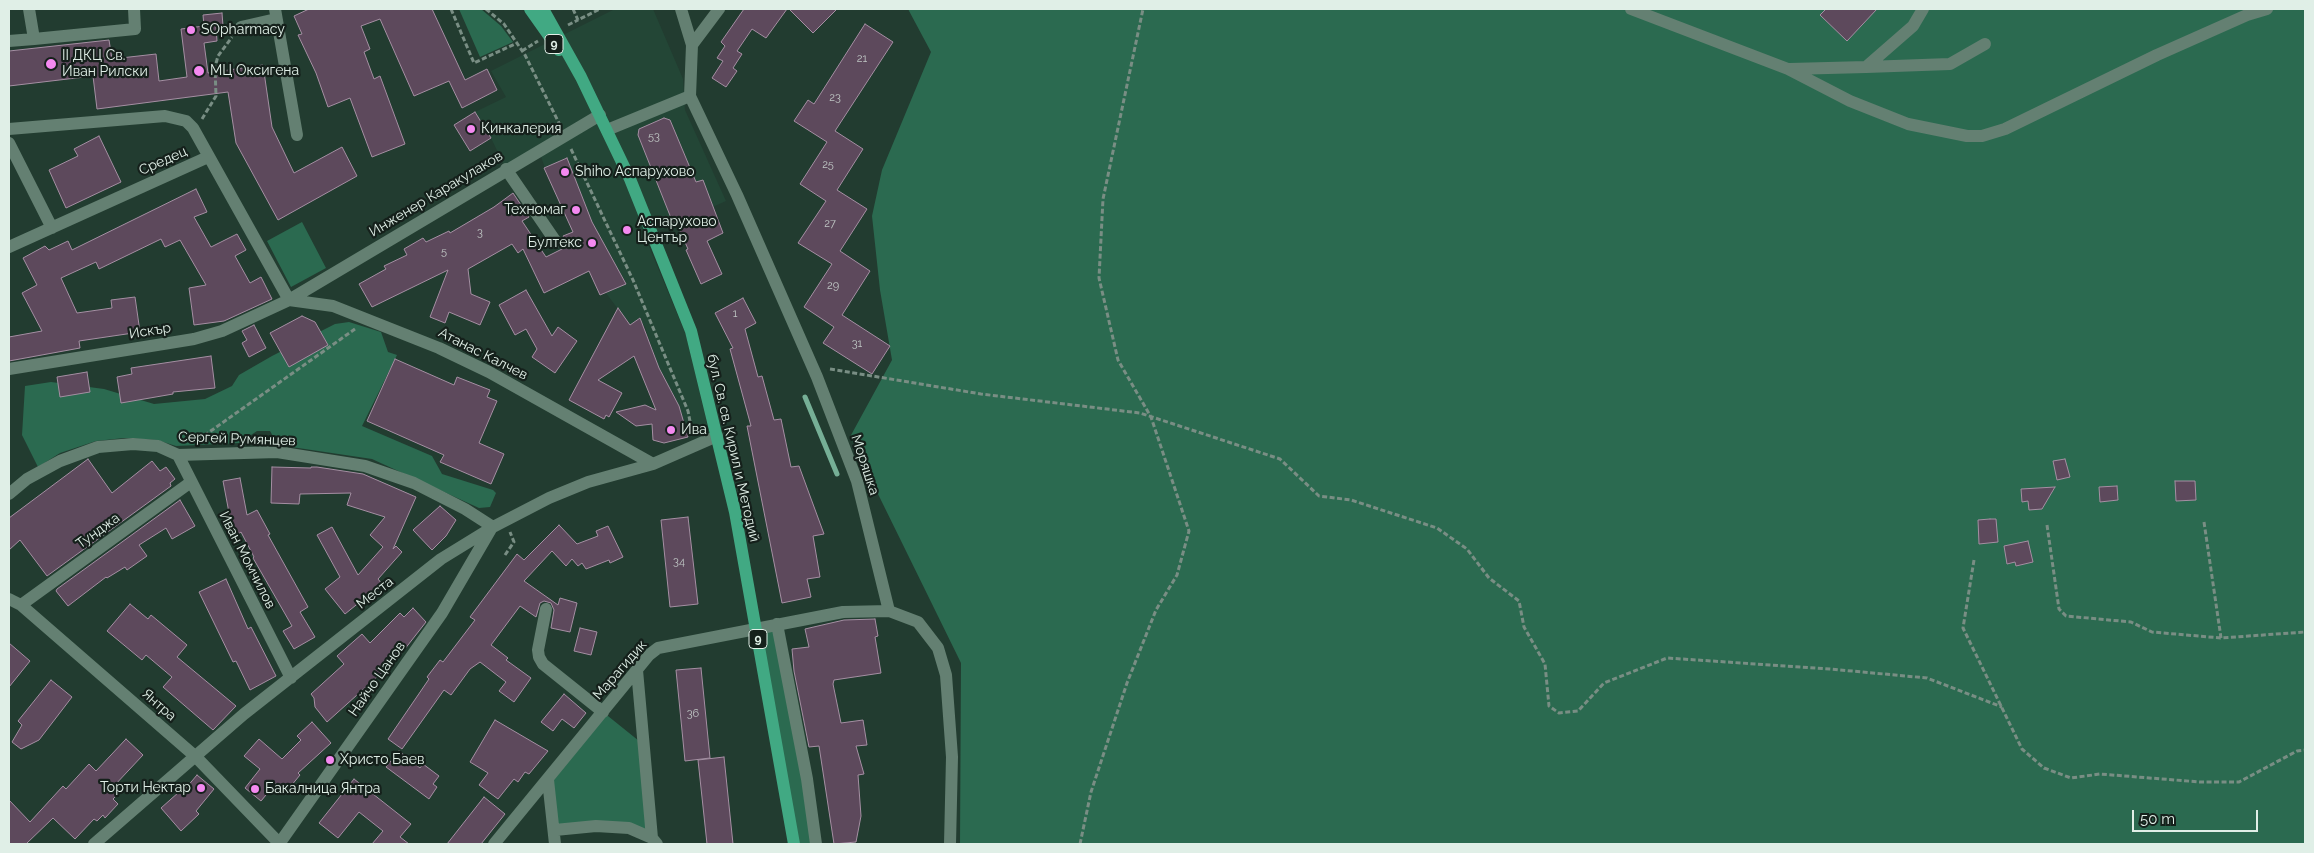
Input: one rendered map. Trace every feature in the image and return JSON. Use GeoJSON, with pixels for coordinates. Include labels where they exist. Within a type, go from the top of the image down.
{"type":"FeatureCollection","features":[{"type":"Feature","properties":{"kind":"main road","name":"9"},"geometry":{"type":"LineString","coordinates":[[530,9],[552,42],[581,77]]}},
{"type":"Feature","properties":{"kind":"main road","name":"9"},"geometry":{"type":"LineString","coordinates":[[543,9],[581,77]]}},
{"type":"Feature","properties":{"kind":"main road","name":"бул. Св. св. Кирил и Методий"},"geometry":{"type":"LineString","coordinates":[[581,77],[630,178],[691,331],[735,512],[794,844]]}},
{"type":"Feature","properties":{"kind":"street"},"geometry":{"type":"LineString","coordinates":[[28,9],[34,39]]}},
{"type":"Feature","properties":{"kind":"street"},"geometry":{"type":"LineString","coordinates":[[9,41],[135,29],[134,9]]}},
{"type":"Feature","properties":{"kind":"street"},"geometry":{"type":"LineString","coordinates":[[607,130],[690,96],[692,45],[681,9]]}},
{"type":"Feature","properties":{"kind":"street"},"geometry":{"type":"LineString","coordinates":[[692,45],[719,9]]}},
{"type":"Feature","properties":{"kind":"street"},"geometry":{"type":"LineString","coordinates":[[1631,9],[1788,69],[1850,101],[1908,124],[1967,136],[1982,136],[2005,129],[2166,51],[2247,15],[2267,9]]}},
{"type":"Feature","properties":{"kind":"street"},"geometry":{"type":"LineString","coordinates":[[1866,67],[1913,26],[1923,9]]}},
{"type":"Feature","properties":{"kind":"street"},"geometry":{"type":"LineString","coordinates":[[241,27],[276,14],[297,135]]}},
{"type":"Feature","properties":{"kind":"street"},"geometry":{"type":"LineString","coordinates":[[1788,69],[1950,64],[1985,44]]}},
{"type":"Feature","properties":{"kind":"street","name":"Моряшка"},"geometry":{"type":"LineString","coordinates":[[690,96],[737,195],[812,366],[856,481],[889,611]]}},
{"type":"Feature","properties":{"kind":"street","name":"Инженер Каракулаков"},"geometry":{"type":"LineString","coordinates":[[289,300],[600,115]]}},
{"type":"Feature","properties":{"kind":"street"},"geometry":{"type":"LineString","coordinates":[[9,129],[164,116],[186,121],[193,128],[208,157]]}},
{"type":"Feature","properties":{"kind":"street"},"geometry":{"type":"LineString","coordinates":[[9,143],[52,228]]}},
{"type":"Feature","properties":{"kind":"street","name":"Средец"},"geometry":{"type":"LineString","coordinates":[[9,247],[208,157],[289,300]]}},
{"type":"Feature","properties":{"kind":"street"},"geometry":{"type":"LineString","coordinates":[[506,170],[556,242]]}},
{"type":"Feature","properties":{"kind":"street","name":"Атанас Калчев"},"geometry":{"type":"LineString","coordinates":[[289,300],[333,306],[398,330],[480,368],[653,464]]}},
{"type":"Feature","properties":{"kind":"street","name":"Искър"},"geometry":{"type":"LineString","coordinates":[[9,369],[194,339],[222,331],[289,300]]}},
{"type":"Feature","properties":{"kind":"street","name":"Места"},"geometry":{"type":"LineString","coordinates":[[94,844],[196,758],[244,714],[442,559],[493,527],[549,498],[588,482],[653,464],[717,436]]}},
{"type":"Feature","properties":{"kind":"street","name":"Сергей Румянцев"},"geometry":{"type":"LineString","coordinates":[[9,494],[27,479],[60,461],[98,448],[133,444],[158,446],[178,455],[277,452],[365,466],[414,483],[465,509],[493,527]]}},
{"type":"Feature","properties":{"kind":"street","name":"Иван Момчилов"},"geometry":{"type":"LineString","coordinates":[[178,455],[291,678]]}},
{"type":"Feature","properties":{"kind":"street","name":"Тунджа"},"geometry":{"type":"LineString","coordinates":[[22,605],[191,482]]}},
{"type":"Feature","properties":{"kind":"street","name":"Найчо Цанов"},"geometry":{"type":"LineString","coordinates":[[279,844],[442,613],[493,527]]}},
{"type":"Feature","properties":{"kind":"street","name":"Янтра"},"geometry":{"type":"LineString","coordinates":[[9,599],[22,605],[196,758],[279,844]]}},
{"type":"Feature","properties":{"kind":"street"},"geometry":{"type":"LineString","coordinates":[[546,609],[538,657],[543,664],[603,712]]}},
{"type":"Feature","properties":{"kind":"street"},"geometry":{"type":"LineString","coordinates":[[889,611],[918,622],[938,648],[946,675],[952,757],[950,844]]}},
{"type":"Feature","properties":{"kind":"street","name":"Марагидик"},"geometry":{"type":"LineString","coordinates":[[494,844],[637,670],[658,648],[843,612],[889,611]]}},
{"type":"Feature","properties":{"kind":"street"},"geometry":{"type":"LineString","coordinates":[[777,624],[807,779],[816,844]]}},
{"type":"Feature","properties":{"kind":"street"},"geometry":{"type":"LineString","coordinates":[[637,670],[655,841]]}},
{"type":"Feature","properties":{"kind":"street"},"geometry":{"type":"LineString","coordinates":[[548,780],[555,830],[555,844]]}},
{"type":"Feature","properties":{"kind":"street"},"geometry":{"type":"LineString","coordinates":[[555,830],[596,826],[629,828],[655,841]]}},
{"type":"Feature","properties":{"kind":"path"},"geometry":{"type":"LineString","coordinates":[[451,9],[474,63],[517,43]]}},
{"type":"Feature","properties":{"kind":"path"},"geometry":{"type":"LineString","coordinates":[[486,9],[504,24],[525,54],[565,136],[633,280],[688,411],[694,445]]}},
{"type":"Feature","properties":{"kind":"path"},"geometry":{"type":"LineString","coordinates":[[573,9],[578,20],[600,9]]}},
{"type":"Feature","properties":{"kind":"path"},"geometry":{"type":"LineString","coordinates":[[1080,844],[1091,792],[1127,683],[1156,610],[1177,575],[1189,531],[1151,417],[1118,360],[1099,278],[1103,199],[1143,9]]}},
{"type":"Feature","properties":{"kind":"path"},"geometry":{"type":"LineString","coordinates":[[193,128],[201,121],[216,96],[215,67],[218,56],[241,27]]}},
{"type":"Feature","properties":{"kind":"path"},"geometry":{"type":"LineString","coordinates":[[206,434],[267,389],[337,343]]}},
{"type":"Feature","properties":{"kind":"path"},"geometry":{"type":"LineString","coordinates":[[812,366],[981,394],[1140,413],[1280,459],[1320,496],[1351,500],[1437,528],[1467,549],[1489,578],[1519,602],[1524,627],[1545,664],[1549,706],[1559,713],[1578,710],[1604,683],[1667,658],[1830,668],[1927,678],[2002,707]]}},
{"type":"Feature","properties":{"kind":"path"},"geometry":{"type":"LineString","coordinates":[[505,555],[514,542],[506,520]]}},
{"type":"Feature","properties":{"kind":"path"},"geometry":{"type":"LineString","coordinates":[[2204,522],[2221,638]]}},
{"type":"Feature","properties":{"kind":"path"},"geometry":{"type":"LineString","coordinates":[[2047,525],[2058,609],[2066,616],[2131,622],[2152,632],[2221,638],[2305,632]]}},
{"type":"Feature","properties":{"kind":"path"},"geometry":{"type":"LineString","coordinates":[[1974,560],[1963,628],[2022,749],[2044,768],[2071,778],[2100,774],[2200,782],[2239,782],[2296,751],[2305,750]]}},
{"type":"Feature","properties":{"kind":"shaded area"},"geometry":{"type":"Polygon","coordinates":[[[459,9],[481,9],[501,26],[513,42],[480,57],[459,9]]]}},
{"type":"Feature","properties":{"kind":"shaded area","name":"Аспарухово Център"},"geometry":{"type":"Polygon","coordinates":[[[615,9],[653,9],[683,79],[685,110],[726,201],[645,237],[686,335],[709,432],[688,437],[679,406],[659,368],[645,327],[639,318],[630,325],[606,293],[626,283],[592,222],[567,158],[545,168],[539,151],[506,169],[491,138],[475,112],[506,97],[491,71],[615,9]]]}},
{"type":"Feature","properties":{"kind":"shaded area"},"geometry":{"type":"Polygon","coordinates":[[[908,9],[2305,9],[2305,844],[960,844],[961,663],[850,437],[892,360],[880,290],[872,216],[882,170],[931,52],[908,9]]]}},
{"type":"Feature","properties":{"kind":"shaded area"},"geometry":{"type":"Polygon","coordinates":[[[302,222],[326,268],[291,287],[267,241],[302,222]]]}},
{"type":"Feature","properties":{"kind":"shaded area"},"geometry":{"type":"Polygon","coordinates":[[[349,322],[381,332],[388,352],[397,355],[362,426],[432,456],[442,474],[493,490],[496,493],[490,507],[479,508],[372,459],[278,445],[270,431],[257,431],[239,443],[176,446],[157,440],[124,438],[96,441],[60,453],[38,467],[22,435],[25,386],[51,382],[104,389],[154,404],[205,399],[232,386],[239,375],[272,356],[335,324],[349,322]]]}},
{"type":"Feature","properties":{"kind":"shaded area"},"geometry":{"type":"Polygon","coordinates":[[[777,624],[815,844],[794,844],[756,628],[777,624]]]}},
{"type":"Feature","properties":{"kind":"shaded area"},"geometry":{"type":"Polygon","coordinates":[[[603,712],[644,745],[652,838],[629,828],[555,830],[548,780],[603,712]]]}},
{"type":"Feature","properties":{"kind":"building"},"geometry":{"type":"Polygon","coordinates":[[[309,9],[432,9],[465,80],[487,69],[497,90],[462,108],[449,81],[414,96],[380,19],[361,26],[370,49],[364,52],[374,79],[380,76],[405,144],[372,157],[350,98],[328,107],[316,73],[298,35],[302,34],[294,16],[309,9]]]}},
{"type":"Feature","properties":{"kind":"building"},"geometry":{"type":"Polygon","coordinates":[[[744,9],[787,9],[766,38],[752,29],[737,51],[742,54],[733,68],[737,71],[726,87],[712,78],[723,61],[717,58],[725,46],[721,42],[744,9]]]}},
{"type":"Feature","properties":{"kind":"building"},"geometry":{"type":"Polygon","coordinates":[[[789,9],[837,9],[813,33],[789,9]]]}},
{"type":"Feature","properties":{"kind":"building"},"geometry":{"type":"Polygon","coordinates":[[[1826,9],[1877,9],[1847,41],[1820,15],[1826,9]]]}},
{"type":"Feature","properties":{"kind":"building"},"geometry":{"type":"Polygon","coordinates":[[[222,13],[223,26],[216,27],[217,41],[204,43],[208,73],[263,65],[272,127],[294,173],[342,147],[357,176],[278,220],[236,143],[228,92],[97,109],[93,76],[9,86],[9,51],[109,40],[112,59],[156,54],[159,81],[187,77],[181,29],[204,26],[203,15],[222,13]]]}},
{"type":"Feature","properties":{"kind":"building"},"geometry":{"type":"Polygon","coordinates":[[[865,24],[893,42],[835,131],[863,149],[837,190],[867,209],[840,251],[870,271],[842,315],[890,346],[872,374],[823,343],[834,327],[804,307],[832,264],[798,243],[826,201],[800,184],[827,142],[794,121],[808,100],[814,104],[865,24]]]}},
{"type":"Feature","properties":{"kind":"building"},"geometry":{"type":"Polygon","coordinates":[[[475,112],[491,138],[470,151],[454,125],[475,112]]]}},
{"type":"Feature","properties":{"kind":"building"},"geometry":{"type":"Polygon","coordinates":[[[664,118],[670,120],[696,182],[703,180],[723,233],[707,241],[722,274],[701,284],[676,222],[673,223],[638,135],[639,129],[664,118]]]}},
{"type":"Feature","properties":{"kind":"building"},"geometry":{"type":"Polygon","coordinates":[[[99,136],[121,182],[66,208],[49,170],[78,156],[74,149],[99,136]]]}},
{"type":"Feature","properties":{"kind":"building"},"geometry":{"type":"Polygon","coordinates":[[[567,158],[592,222],[626,284],[600,295],[589,271],[544,293],[523,249],[518,253],[512,244],[468,269],[471,294],[490,302],[480,325],[449,312],[445,323],[430,317],[448,270],[372,307],[359,284],[386,269],[384,266],[407,255],[404,249],[423,238],[426,242],[449,231],[450,233],[494,207],[513,193],[529,217],[522,221],[546,257],[568,246],[563,236],[573,232],[544,168],[567,158]]]}},
{"type":"Feature","properties":{"kind":"building"},"geometry":{"type":"Polygon","coordinates":[[[196,189],[207,212],[194,217],[211,247],[237,234],[246,250],[235,256],[250,283],[261,277],[272,299],[224,321],[194,325],[189,288],[206,285],[180,240],[165,247],[161,239],[99,269],[96,262],[61,278],[77,313],[112,308],[111,300],[135,297],[140,332],[79,341],[80,348],[9,361],[9,337],[42,331],[22,293],[37,285],[23,258],[45,246],[49,250],[68,241],[72,250],[196,189]]]}},
{"type":"Feature","properties":{"kind":"building"},"geometry":{"type":"Polygon","coordinates":[[[526,290],[552,336],[558,327],[577,341],[555,373],[532,357],[537,349],[526,329],[515,335],[499,305],[526,290]]]}},
{"type":"Feature","properties":{"kind":"building"},"geometry":{"type":"Polygon","coordinates":[[[743,298],[756,323],[745,329],[758,377],[762,376],[774,420],[781,419],[791,467],[799,466],[824,534],[813,536],[820,577],[807,579],[811,597],[782,603],[747,426],[751,426],[730,349],[733,348],[715,313],[743,298]]]}},
{"type":"Feature","properties":{"kind":"building"},"geometry":{"type":"Polygon","coordinates":[[[618,308],[630,325],[640,318],[659,368],[679,406],[688,437],[664,443],[653,440],[652,424],[636,426],[616,412],[645,405],[656,410],[634,356],[598,380],[622,393],[609,417],[606,415],[604,419],[569,400],[618,308]]]}},
{"type":"Feature","properties":{"kind":"building"},"geometry":{"type":"Polygon","coordinates":[[[302,316],[315,322],[328,345],[289,367],[270,333],[302,316]]]}},
{"type":"Feature","properties":{"kind":"building"},"geometry":{"type":"Polygon","coordinates":[[[254,325],[266,348],[249,357],[242,343],[247,340],[242,331],[254,325]]]}},
{"type":"Feature","properties":{"kind":"building"},"geometry":{"type":"Polygon","coordinates":[[[211,356],[215,388],[173,392],[173,394],[121,403],[117,377],[132,374],[131,368],[211,356]]]}},
{"type":"Feature","properties":{"kind":"building"},"geometry":{"type":"Polygon","coordinates":[[[395,359],[454,385],[457,377],[490,390],[487,397],[497,401],[479,443],[504,454],[491,484],[440,462],[444,455],[367,421],[395,359]]]}},
{"type":"Feature","properties":{"kind":"building"},"geometry":{"type":"Polygon","coordinates":[[[87,372],[90,392],[60,397],[57,377],[87,372]]]}},
{"type":"Feature","properties":{"kind":"building"},"geometry":{"type":"Polygon","coordinates":[[[88,459],[112,493],[152,461],[160,471],[166,467],[175,479],[170,483],[171,486],[47,576],[20,540],[9,550],[9,518],[88,459]]]}},
{"type":"Feature","properties":{"kind":"building"},"geometry":{"type":"Polygon","coordinates":[[[2065,459],[2070,477],[2057,480],[2053,461],[2065,459]]]}},
{"type":"Feature","properties":{"kind":"building"},"geometry":{"type":"Polygon","coordinates":[[[272,467],[317,467],[363,474],[416,497],[393,549],[396,546],[402,552],[378,579],[382,584],[345,614],[325,589],[340,577],[317,535],[332,527],[358,575],[383,547],[370,535],[385,517],[347,505],[351,493],[300,494],[299,504],[271,503],[272,467]]]}},
{"type":"Feature","properties":{"kind":"building"},"geometry":{"type":"Polygon","coordinates":[[[240,478],[247,515],[257,510],[270,534],[268,535],[308,607],[300,612],[315,637],[294,649],[283,631],[292,626],[253,558],[241,532],[237,535],[228,519],[230,518],[223,481],[240,478]]]}},
{"type":"Feature","properties":{"kind":"building"},"geometry":{"type":"Polygon","coordinates":[[[2175,481],[2195,481],[2196,500],[2176,501],[2175,481]]]}},
{"type":"Feature","properties":{"kind":"building"},"geometry":{"type":"Polygon","coordinates":[[[2117,486],[2118,500],[2100,502],[2099,487],[2117,486]]]}},
{"type":"Feature","properties":{"kind":"building"},"geometry":{"type":"Polygon","coordinates":[[[2055,487],[2042,509],[2029,510],[2028,501],[2022,502],[2021,489],[2055,487]]]}},
{"type":"Feature","properties":{"kind":"building"},"geometry":{"type":"Polygon","coordinates":[[[180,500],[195,526],[172,539],[166,528],[139,545],[147,556],[127,570],[125,567],[106,577],[68,606],[56,591],[57,589],[180,500]]]}},
{"type":"Feature","properties":{"kind":"building"},"geometry":{"type":"Polygon","coordinates":[[[440,506],[456,520],[446,536],[432,550],[413,530],[440,506]]]}},
{"type":"Feature","properties":{"kind":"building"},"geometry":{"type":"Polygon","coordinates":[[[688,517],[698,604],[670,607],[661,520],[688,517]]]}},
{"type":"Feature","properties":{"kind":"building"},"geometry":{"type":"Polygon","coordinates":[[[1996,519],[1998,542],[1979,544],[1978,520],[1996,519]]]}},
{"type":"Feature","properties":{"kind":"building"},"geometry":{"type":"Polygon","coordinates":[[[559,525],[577,544],[598,536],[596,531],[608,526],[623,557],[610,563],[609,560],[586,569],[582,563],[578,566],[572,559],[566,566],[552,551],[524,581],[558,605],[560,598],[577,603],[570,632],[551,628],[554,610],[551,603],[544,601],[540,603],[536,617],[520,606],[491,645],[508,658],[506,660],[531,678],[514,702],[499,691],[506,682],[480,662],[470,669],[451,695],[444,690],[402,749],[388,739],[429,679],[427,677],[440,660],[443,662],[475,620],[470,617],[517,554],[524,560],[559,525]]]}},
{"type":"Feature","properties":{"kind":"building"},"geometry":{"type":"Polygon","coordinates":[[[2028,541],[2033,562],[2016,566],[2015,562],[2007,564],[2004,546],[2028,541]]]}},
{"type":"Feature","properties":{"kind":"building"},"geometry":{"type":"Polygon","coordinates":[[[226,579],[248,629],[251,627],[276,676],[250,690],[236,661],[233,662],[199,592],[226,579]]]}},
{"type":"Feature","properties":{"kind":"building"},"geometry":{"type":"Polygon","coordinates":[[[130,604],[148,619],[151,615],[187,645],[177,657],[236,706],[213,730],[163,687],[172,677],[146,655],[142,660],[107,631],[130,604]]]}},
{"type":"Feature","properties":{"kind":"building"},"geometry":{"type":"Polygon","coordinates":[[[413,608],[426,622],[397,659],[327,722],[315,707],[314,698],[311,694],[344,664],[337,656],[362,634],[370,643],[400,613],[404,617],[413,608]]]}},
{"type":"Feature","properties":{"kind":"building"},"geometry":{"type":"Polygon","coordinates":[[[875,619],[878,636],[875,637],[881,673],[834,680],[833,684],[841,723],[863,720],[867,745],[856,746],[864,774],[858,775],[861,816],[856,842],[834,844],[819,746],[809,747],[794,671],[792,649],[809,647],[805,629],[844,620],[875,619]]]}},
{"type":"Feature","properties":{"kind":"building"},"geometry":{"type":"Polygon","coordinates":[[[580,628],[597,632],[591,655],[574,651],[580,628]]]}},
{"type":"Feature","properties":{"kind":"building"},"geometry":{"type":"Polygon","coordinates":[[[9,643],[30,661],[9,687],[9,643]]]}},
{"type":"Feature","properties":{"kind":"building"},"geometry":{"type":"Polygon","coordinates":[[[701,668],[710,758],[685,761],[676,670],[701,668]]]}},
{"type":"Feature","properties":{"kind":"building"},"geometry":{"type":"Polygon","coordinates":[[[51,680],[72,697],[39,740],[21,749],[12,742],[22,725],[18,721],[51,680]]]}},
{"type":"Feature","properties":{"kind":"building"},"geometry":{"type":"Polygon","coordinates":[[[564,694],[586,713],[574,728],[562,719],[553,731],[541,722],[564,694]]]}},
{"type":"Feature","properties":{"kind":"building"},"geometry":{"type":"Polygon","coordinates":[[[495,720],[548,751],[529,774],[525,772],[518,782],[514,779],[498,799],[479,785],[488,773],[470,762],[495,720]]]}},
{"type":"Feature","properties":{"kind":"building"},"geometry":{"type":"Polygon","coordinates":[[[312,722],[331,743],[298,773],[300,775],[286,792],[276,783],[261,801],[245,788],[260,769],[244,756],[259,739],[282,759],[301,740],[297,736],[312,722]]]}},
{"type":"Feature","properties":{"kind":"building"},"geometry":{"type":"Polygon","coordinates":[[[126,739],[143,755],[113,787],[119,793],[113,799],[118,804],[105,818],[103,815],[97,821],[94,819],[75,839],[53,818],[26,844],[9,844],[9,800],[30,822],[63,786],[66,789],[89,764],[96,771],[126,739]]]}},
{"type":"Feature","properties":{"kind":"building"},"geometry":{"type":"Polygon","coordinates":[[[399,751],[420,768],[423,764],[439,776],[433,784],[437,787],[429,799],[386,767],[399,751]]]}},
{"type":"Feature","properties":{"kind":"building"},"geometry":{"type":"Polygon","coordinates":[[[724,757],[733,844],[707,844],[698,760],[724,757]]]}},
{"type":"Feature","properties":{"kind":"building"},"geometry":{"type":"Polygon","coordinates":[[[197,775],[214,789],[196,811],[199,814],[181,831],[161,808],[179,792],[181,794],[197,775]]]}},
{"type":"Feature","properties":{"kind":"building"},"geometry":{"type":"Polygon","coordinates":[[[354,779],[411,824],[400,837],[409,844],[372,844],[383,831],[359,812],[338,838],[319,823],[354,779]]]}},
{"type":"Feature","properties":{"kind":"building"},"geometry":{"type":"Polygon","coordinates":[[[484,797],[505,814],[481,844],[447,844],[484,797]]]}},
{"type":"Feature","properties":{"kind":"waterway"},"geometry":{"type":"LineString","coordinates":[[805,397],[837,474]]}},
{"type":"Feature","properties":{"kind":"place","name":"SOpharmacy"},"geometry":{"type":"Point","coordinates":[191,30]}},
{"type":"Feature","properties":{"kind":"place","name":"II ДКЦ Св. Иван Рилски"},"geometry":{"type":"Point","coordinates":[51,64]}},
{"type":"Feature","properties":{"kind":"place","name":"МЦ Оксигена"},"geometry":{"type":"Point","coordinates":[199,71]}},
{"type":"Feature","properties":{"kind":"place","name":"Кинкалерия"},"geometry":{"type":"Point","coordinates":[471,129]}},
{"type":"Feature","properties":{"kind":"place","name":"Shiho Аспарухово"},"geometry":{"type":"Point","coordinates":[565,172]}},
{"type":"Feature","properties":{"kind":"place","name":"Техномаг"},"geometry":{"type":"Point","coordinates":[576,210]}},
{"type":"Feature","properties":{"kind":"place","name":"Аспарухово Център"},"geometry":{"type":"Point","coordinates":[627,230]}},
{"type":"Feature","properties":{"kind":"place","name":"Бултекс"},"geometry":{"type":"Point","coordinates":[592,243]}},
{"type":"Feature","properties":{"kind":"place","name":"Ива"},"geometry":{"type":"Point","coordinates":[671,430]}},
{"type":"Feature","properties":{"kind":"place","name":"Христо Баев"},"geometry":{"type":"Point","coordinates":[330,760]}},
{"type":"Feature","properties":{"kind":"place","name":"Торти Нектар"},"geometry":{"type":"Point","coordinates":[201,788]}},
{"type":"Feature","properties":{"kind":"place","name":"Бакалница Янтра"},"geometry":{"type":"Point","coordinates":[255,789]}}]}
